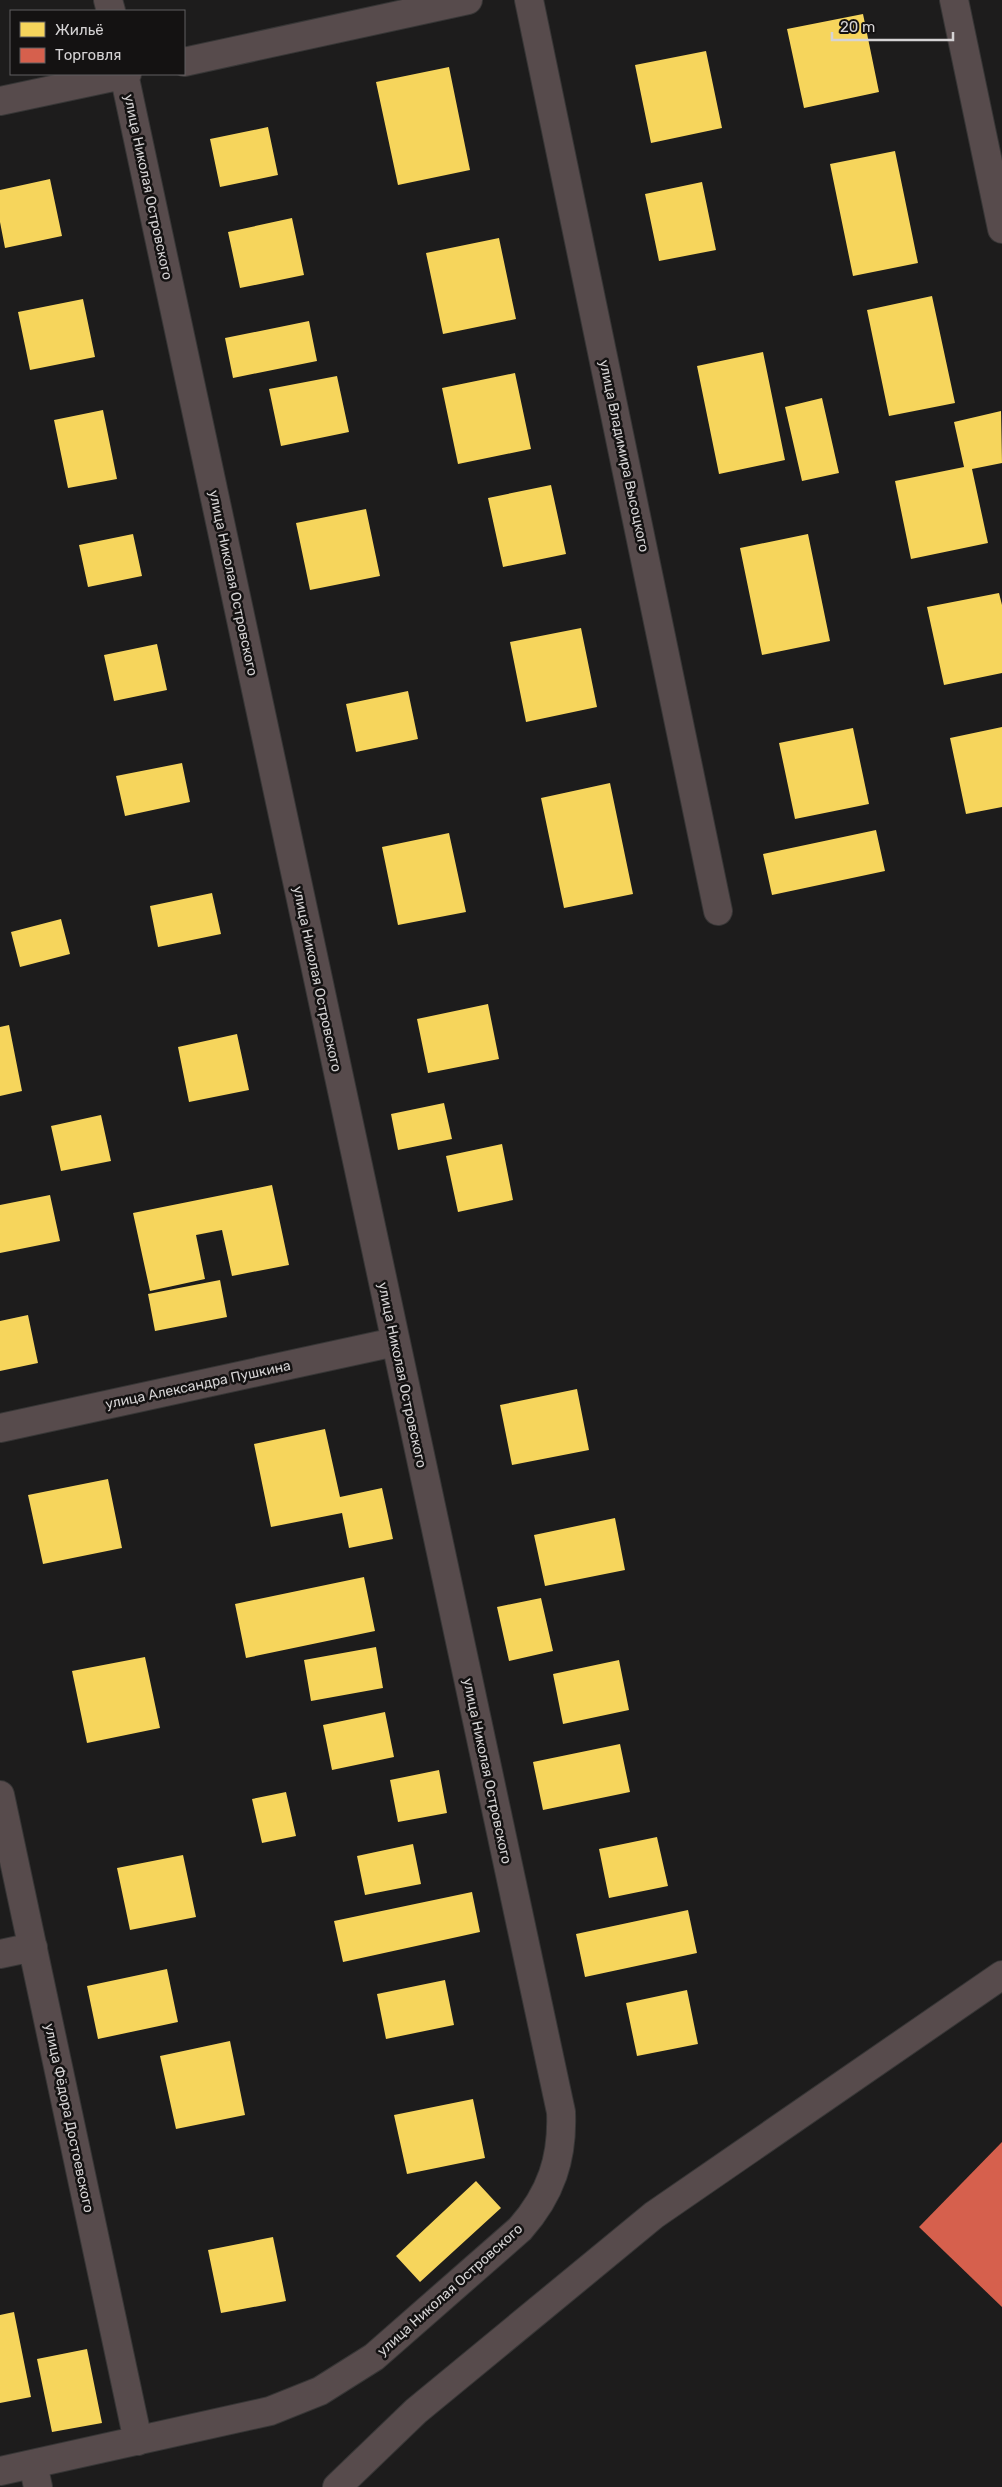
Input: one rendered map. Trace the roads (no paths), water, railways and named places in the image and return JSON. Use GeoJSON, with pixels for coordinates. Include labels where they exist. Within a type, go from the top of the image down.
{"type":"FeatureCollection","features":[{"type":"Feature","properties":{"kind":"street"},"geometry":{"type":"LineString","coordinates":[[185,62],[468,0]]}},
{"type":"Feature","properties":{"kind":"street","name":"улица Владимира Высоцкого"},"geometry":{"type":"LineString","coordinates":[[529,0],[718,911]]}},
{"type":"Feature","properties":{"kind":"street"},"geometry":{"type":"LineString","coordinates":[[954,0],[1002,229]]}},
{"type":"Feature","properties":{"kind":"street"},"geometry":{"type":"LineString","coordinates":[[0,101],[120,75]]}},
{"type":"Feature","properties":{"kind":"street","name":"улица Николая Островского"},"geometry":{"type":"LineString","coordinates":[[0,2471],[36,2476],[138,2441],[270,2411],[320,2391],[360,2367],[520,2229],[532,2216],[549,2189],[557,2167],[562,2133],[560,2112],[125,75]]}},
{"type":"Feature","properties":{"kind":"street","name":"улица Александра Пушкина"},"geometry":{"type":"LineString","coordinates":[[0,1428],[395,1342]]}},
{"type":"Feature","properties":{"kind":"street","name":"улица Фёдора Достоевского"},"geometry":{"type":"LineString","coordinates":[[0,1795],[138,2441]]}},
{"type":"Feature","properties":{"kind":"street"},"geometry":{"type":"LineString","coordinates":[[0,1954],[32,1947]]}},
{"type":"Feature","properties":{"kind":"street"},"geometry":{"type":"LineString","coordinates":[[337,2487],[416,2411],[654,2215],[1002,1975]]}}]}
